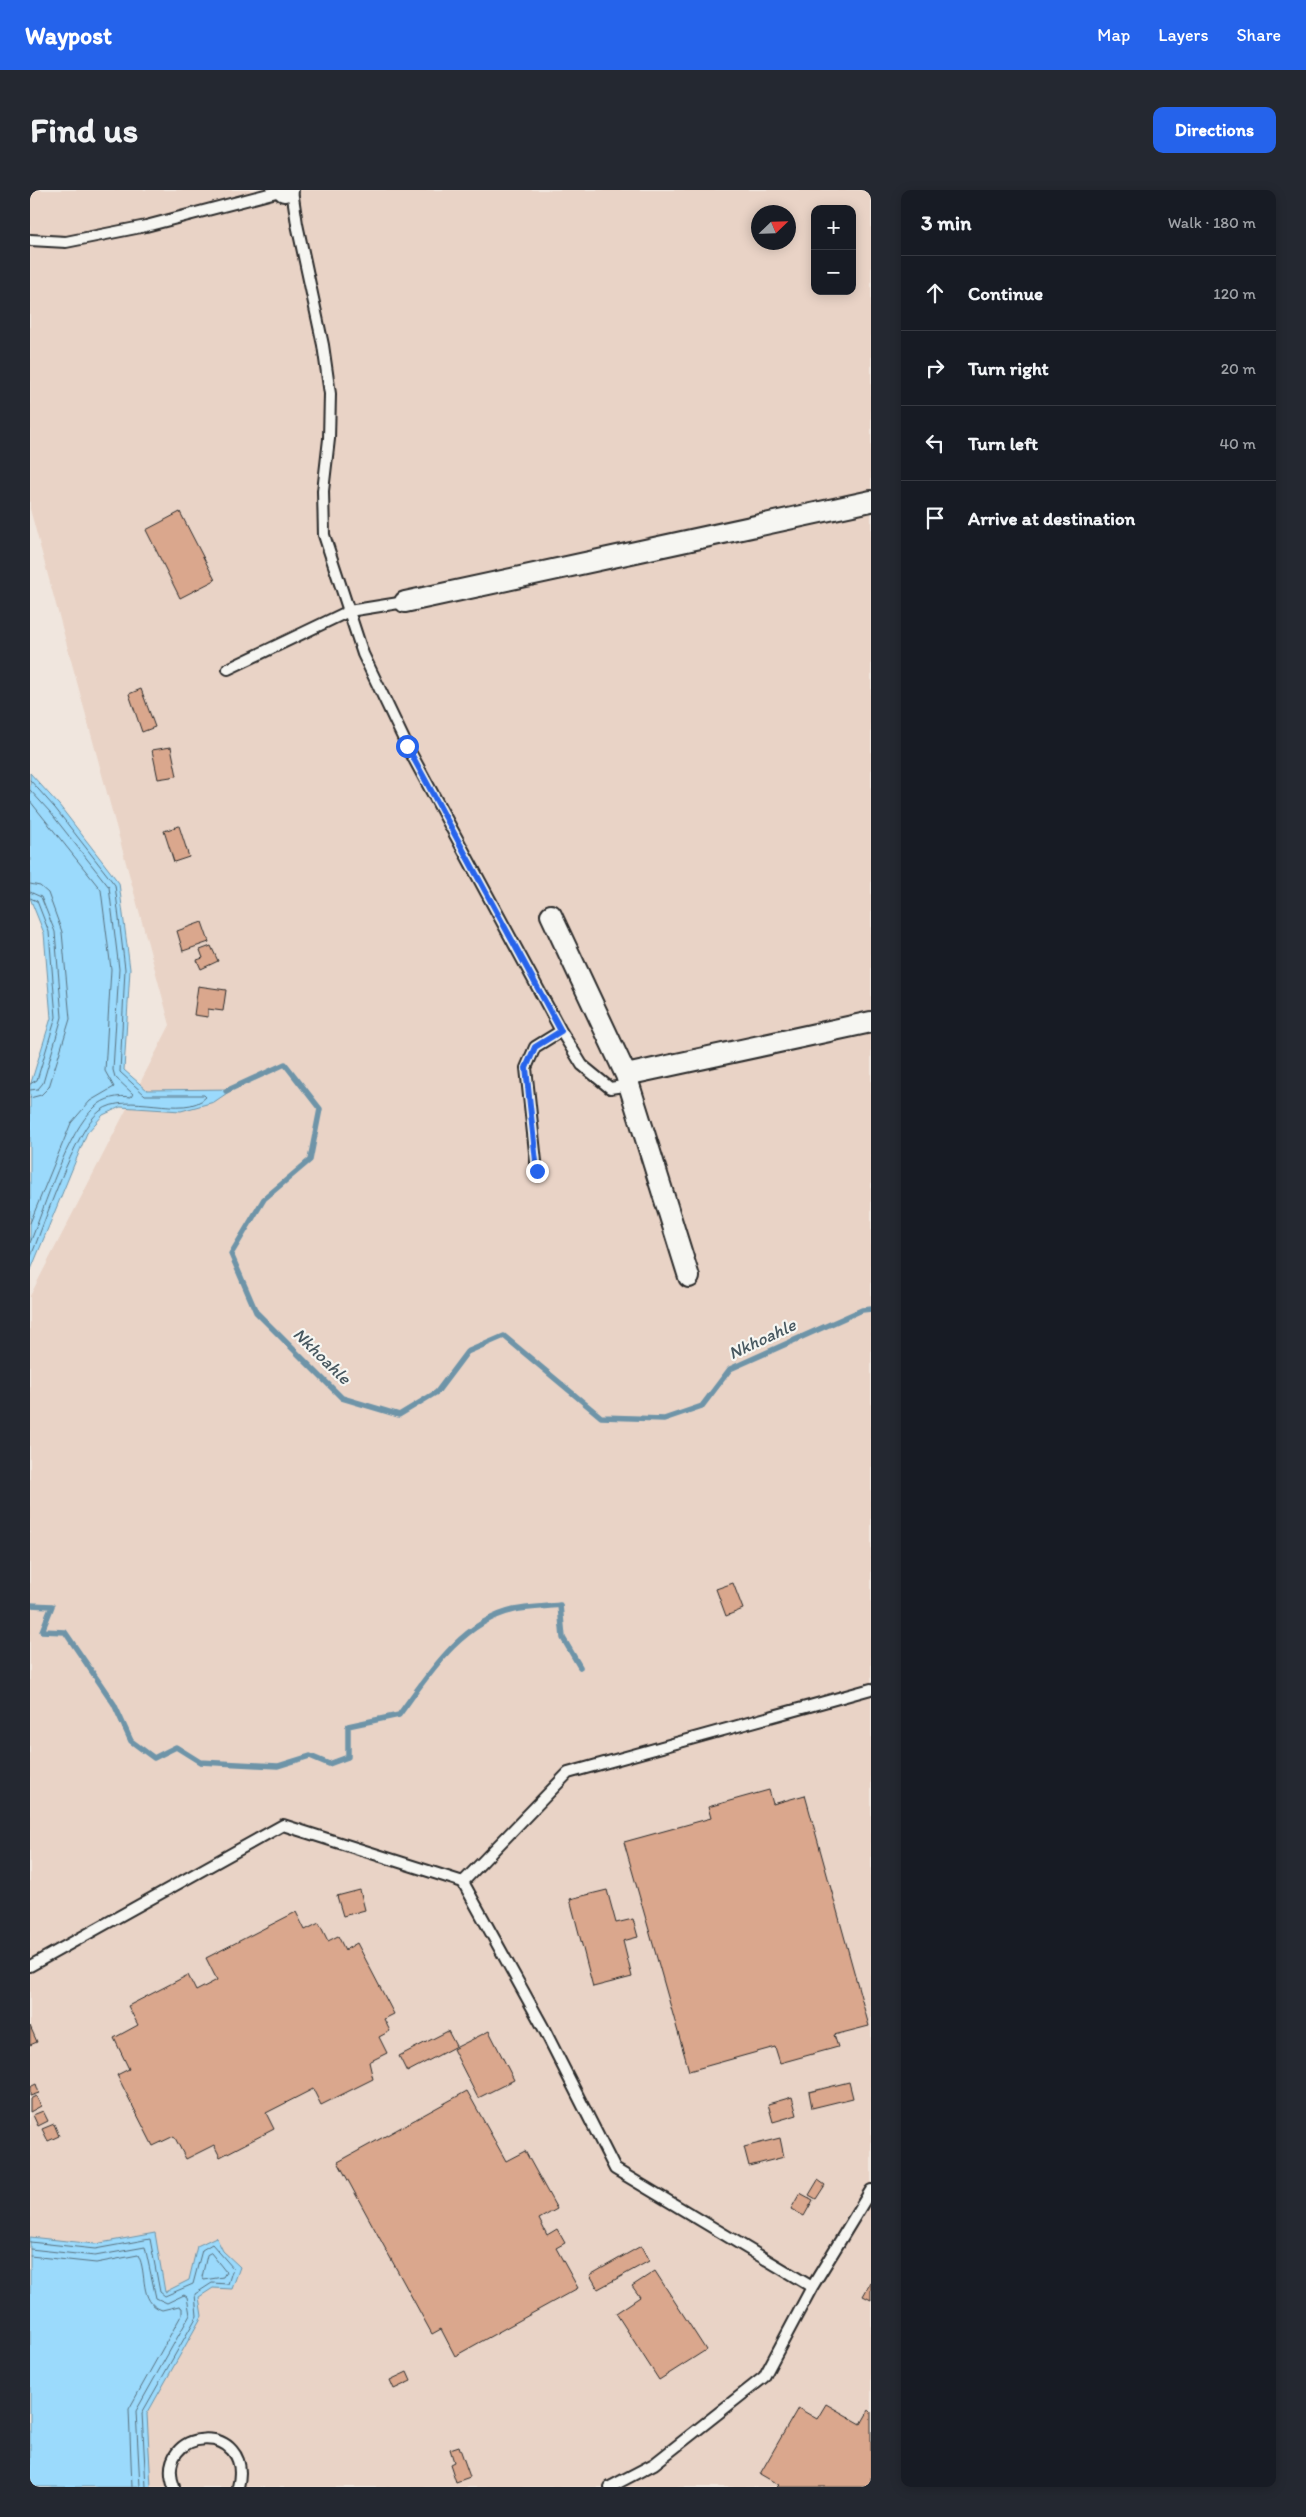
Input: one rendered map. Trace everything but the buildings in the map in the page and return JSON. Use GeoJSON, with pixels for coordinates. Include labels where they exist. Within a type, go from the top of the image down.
{"type":"FeatureCollection","features":[{"type":"Feature","properties":{"kind":"street"},"geometry":{"type":"LineString","coordinates":[[404,602],[871,501]]}},
{"type":"Feature","properties":{"kind":"street"},"geometry":{"type":"LineString","coordinates":[[551,915],[628,1080],[689,1277]]}},
{"type":"Feature","properties":{"kind":"street"},"geometry":{"type":"LineString","coordinates":[[628,1080],[871,1022]]}},
{"type":"Feature","properties":{"kind":"lane"},"geometry":{"type":"LineString","coordinates":[[30,240],[66,242],[146,226],[287,190],[297,224],[323,345],[330,394],[329,439],[323,491],[324,535],[363,654],[407,746],[561,1031],[582,1065],[610,1088],[628,1080]]}},
{"type":"Feature","properties":{"kind":"lane"},"geometry":{"type":"LineString","coordinates":[[228,669],[349,611],[404,602]]}},
{"type":"Feature","properties":{"kind":"lane"},"geometry":{"type":"LineString","coordinates":[[537,1171],[526,1068],[535,1047],[561,1031]]}},
{"type":"Feature","properties":{"kind":"lane"},"geometry":{"type":"LineString","coordinates":[[463,1882],[568,1772],[871,1689]]}},
{"type":"Feature","properties":{"kind":"lane"},"geometry":{"type":"LineString","coordinates":[[30,1966],[282,1825],[463,1882],[543,2027],[615,2169],[812,2288]]}},
{"type":"Feature","properties":{"kind":"lane"},"geometry":{"type":"LineString","coordinates":[[610,2487],[654,2464],[764,2377],[812,2288],[871,2190]]}},
{"type":"Feature","properties":{"kind":"lane"},"geometry":{"type":"LineString","coordinates":[[174,2487],[171,2468],[174,2458],[181,2448],[191,2441],[202,2438],[214,2439],[225,2444],[234,2452],[239,2463],[238,2487]]}},
{"type":"Feature","properties":{"kind":"shaded area"},"geometry":{"type":"Polygon","coordinates":[[[30,190],[871,190],[871,2487],[30,2487],[30,1296],[170,1025],[30,509],[30,190]]]}},
{"type":"Feature","properties":{"kind":"water"},"geometry":{"type":"Polygon","coordinates":[[[30,773],[59,805],[119,883],[130,969],[124,1070],[147,1090],[233,1089],[214,1102],[181,1111],[120,1107],[103,1115],[87,1133],[30,1272],[30,1086],[51,1018],[44,933],[30,898],[30,773]]]}},
{"type":"Feature","properties":{"kind":"water"},"geometry":{"type":"Polygon","coordinates":[[[155,2233],[165,2292],[189,2280],[197,2246],[216,2237],[223,2251],[240,2267],[232,2289],[213,2288],[199,2297],[202,2316],[147,2414],[151,2487],[30,2487],[30,2237],[95,2244],[155,2233]]]}},
{"type":"Feature","properties":{"kind":"waterway","name":"Nkhoahle"},"geometry":{"type":"LineString","coordinates":[[226,1091],[285,1064],[320,1109],[310,1160],[264,1199],[231,1254],[256,1312],[342,1398],[399,1415],[437,1392],[467,1352],[504,1336],[601,1417],[664,1419],[702,1406],[730,1369],[862,1310],[871,1309]]}},
{"type":"Feature","properties":{"kind":"waterway"},"geometry":{"type":"LineString","coordinates":[[30,1605],[52,1606],[42,1631],[65,1632],[114,1704],[131,1741],[154,1758],[176,1747],[200,1762],[278,1766],[310,1756],[329,1764],[348,1757],[348,1726],[399,1715],[434,1667],[462,1638],[495,1616],[514,1610],[560,1605],[563,1638],[580,1667]]}},
{"type":"Feature","properties":{"kind":"route"},"geometry":{"type":"LineString","coordinates":[[407,746],[561,1031],[535,1047],[526,1068],[537,1171]]}}]}
